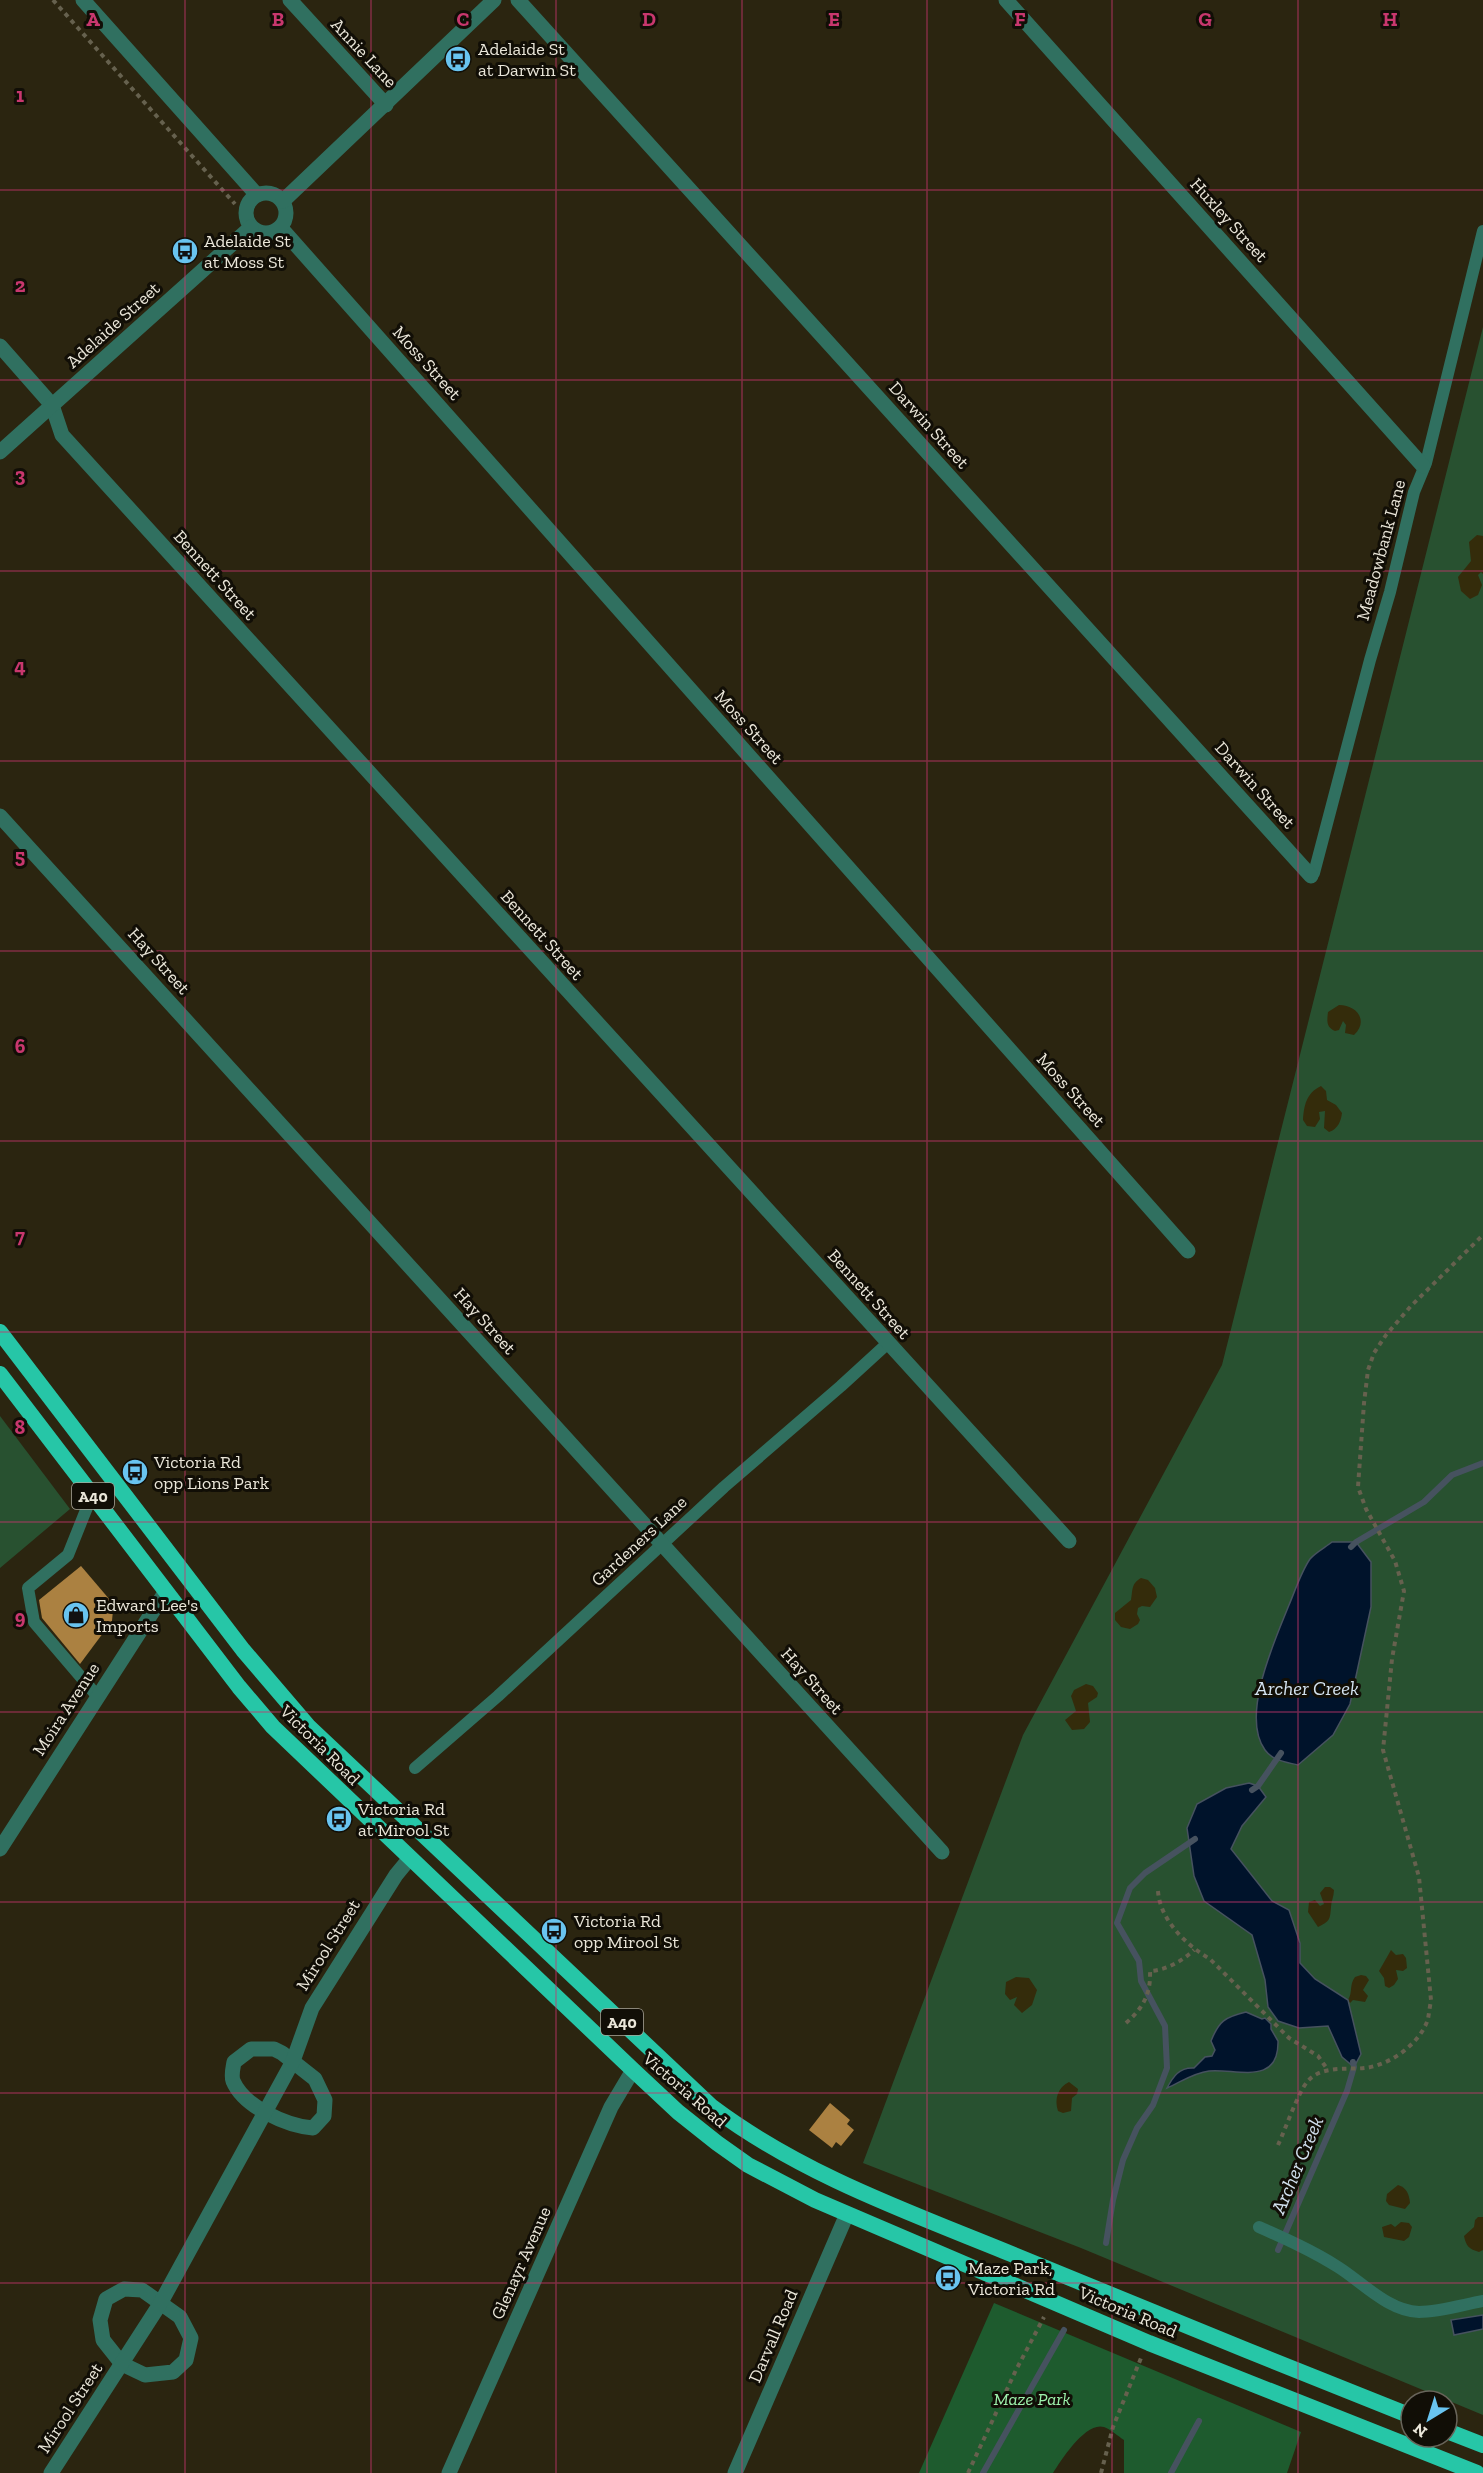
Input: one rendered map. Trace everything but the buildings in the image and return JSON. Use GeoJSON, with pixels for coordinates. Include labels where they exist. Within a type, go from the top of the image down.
{"type":"FeatureCollection","features":[{"type":"Feature","properties":{"kind":"highway","name":"Victoria Road"},"geometry":{"type":"LineString","coordinates":[[0,1332],[243,1650],[308,1726],[719,2112],[784,2155],[860,2192],[1187,2327],[1399,2411]]}},
{"type":"Feature","properties":{"kind":"highway","name":"Victoria Road"},"geometry":{"type":"LineString","coordinates":[[0,1374],[239,1687],[273,1727],[678,2112],[748,2165],[777,2182],[847,2214],[1149,2343],[1473,2472]]}},
{"type":"Feature","properties":{"kind":"highway"},"geometry":{"type":"LineString","coordinates":[[1459,2436],[1483,2445]]}},
{"type":"Feature","properties":{"kind":"street"},"geometry":{"type":"LineString","coordinates":[[83,0],[257,195]]}},
{"type":"Feature","properties":{"kind":"street","name":"Annie Lane"},"geometry":{"type":"LineString","coordinates":[[290,0],[386,105]]}},
{"type":"Feature","properties":{"kind":"street"},"geometry":{"type":"LineString","coordinates":[[283,201],[494,0]]}},
{"type":"Feature","properties":{"kind":"street","name":"Darwin Street"},"geometry":{"type":"LineString","coordinates":[[518,0],[1311,876]]}},
{"type":"Feature","properties":{"kind":"street","name":"Huxley Street"},"geometry":{"type":"LineString","coordinates":[[1006,0],[1423,466]]}},
{"type":"Feature","properties":{"kind":"street"},"geometry":{"type":"LineString","coordinates":[[271,193],[283,201],[287,212],[281,228],[269,234],[256,231],[251,227],[246,210],[248,204],[257,195],[271,193]]}},
{"type":"Feature","properties":{"kind":"street","name":"Adelaide Street"},"geometry":{"type":"LineString","coordinates":[[0,452],[251,227]]}},
{"type":"Feature","properties":{"kind":"street","name":"Moss Street"},"geometry":{"type":"LineString","coordinates":[[281,228],[1188,1251]]}},
{"type":"Feature","properties":{"kind":"street","name":"Bennett Street"},"geometry":{"type":"LineString","coordinates":[[0,346],[52,405],[62,435],[1069,1541]]}},
{"type":"Feature","properties":{"kind":"street","name":"Hay Street"},"geometry":{"type":"LineString","coordinates":[[0,816],[942,1852]]}},
{"type":"Feature","properties":{"kind":"street","name":"Moira Avenue"},"geometry":{"type":"LineString","coordinates":[[0,1849],[166,1591]]}},
{"type":"Feature","properties":{"kind":"street","name":"Mirool Street"},"geometry":{"type":"LineString","coordinates":[[51,2473],[160,2304],[293,2061],[312,2008],[396,1875],[410,1858]]}},
{"type":"Feature","properties":{"kind":"street"},"geometry":{"type":"LineString","coordinates":[[251,2049],[274,2049],[293,2061],[315,2079],[325,2100],[324,2116],[313,2128],[297,2127],[264,2111],[241,2094],[232,2079],[234,2062],[251,2049]]}},
{"type":"Feature","properties":{"kind":"street","name":"Glenayr Avenue"},"geometry":{"type":"LineString","coordinates":[[449,2473],[611,2107],[633,2070]]}},
{"type":"Feature","properties":{"kind":"street","name":"Darvall Road"},"geometry":{"type":"LineString","coordinates":[[735,2473],[847,2214]]}},
{"type":"Feature","properties":{"kind":"street","name":"Mirool Street"},"geometry":{"type":"LineString","coordinates":[[124,2289],[142,2290],[160,2304],[180,2317],[191,2338],[186,2360],[172,2372],[145,2376],[122,2364],[103,2340],[100,2320],[106,2299],[124,2289]]}},
{"type":"Feature","properties":{"kind":"lane","name":"Meadowbank Lane"},"geometry":{"type":"LineString","coordinates":[[1311,876],[1314,873],[1364,681],[1390,592],[1483,231]]}},
{"type":"Feature","properties":{"kind":"lane","name":"Gardeners Lane"},"geometry":{"type":"LineString","coordinates":[[416,1768],[662,1544],[888,1343]]}},
{"type":"Feature","properties":{"kind":"lane"},"geometry":{"type":"LineString","coordinates":[[92,1495],[68,1555],[28,1588],[34,1622],[98,1697]]}},
{"type":"Feature","properties":{"kind":"lane"},"geometry":{"type":"LineString","coordinates":[[1262,2228],[1339,2267],[1382,2299],[1400,2307],[1417,2312],[1483,2301]]}},
{"type":"Feature","properties":{"kind":"path"},"geometry":{"type":"LineString","coordinates":[[53,0],[235,204]]}},
{"type":"Feature","properties":{"kind":"path"},"geometry":{"type":"LineString","coordinates":[[1278,2145],[1308,2082],[1328,2070],[1367,2068],[1394,2058],[1413,2043],[1428,2020],[1431,2000],[1419,1876],[1383,1750],[1392,1659],[1404,1591],[1395,1561],[1366,1509],[1358,1487],[1364,1403],[1368,1370],[1374,1353],[1411,1306],[1483,1235]]}},
{"type":"Feature","properties":{"kind":"path"},"geometry":{"type":"LineString","coordinates":[[1158,1891],[1159,1903],[1169,1922],[1194,1950],[1210,1959],[1289,2038],[1318,2056],[1328,2070]]}},
{"type":"Feature","properties":{"kind":"path"},"geometry":{"type":"LineString","coordinates":[[1126,2024],[1141,2008],[1151,1988],[1150,1971],[1161,1970],[1185,1958],[1194,1950]]}},
{"type":"Feature","properties":{"kind":"path"},"geometry":{"type":"LineString","coordinates":[[968,2473],[1016,2370],[1044,2317]]}},
{"type":"Feature","properties":{"kind":"path"},"geometry":{"type":"LineString","coordinates":[[1101,2473],[1113,2427],[1141,2357]]}},
{"type":"Feature","properties":{"kind":"green space"},"geometry":{"type":"Polygon","coordinates":[[[1483,327],[1483,2415],[1459,2405],[1459,2389],[1420,2389],[1081,2248],[863,2163],[1023,1735],[1222,1365],[1483,327]]]}},
{"type":"Feature","properties":{"kind":"green space"},"geometry":{"type":"Polygon","coordinates":[[[0,1416],[70,1509],[0,1568],[0,1416]]]}},
{"type":"Feature","properties":{"kind":"green space","name":"Maze Park"},"geometry":{"type":"Polygon","coordinates":[[[994,2303],[1301,2432],[1287,2473],[1124,2473],[1124,2440],[1104,2427],[1097,2427],[1082,2435],[1053,2473],[919,2473],[994,2303]]]}},
{"type":"Feature","properties":{"kind":"sand"},"geometry":{"type":"Polygon","coordinates":[[[1477,535],[1483,536],[1483,574],[1481,572],[1478,575],[1482,585],[1478,595],[1470,599],[1461,591],[1458,577],[1471,561],[1469,542],[1477,535]]]}},
{"type":"Feature","properties":{"kind":"sand"},"geometry":{"type":"Polygon","coordinates":[[[1339,1005],[1356,1011],[1361,1019],[1361,1024],[1354,1035],[1345,1033],[1346,1025],[1343,1021],[1339,1030],[1335,1031],[1329,1026],[1328,1012],[1339,1005]]]}},
{"type":"Feature","properties":{"kind":"sand"},"geometry":{"type":"Polygon","coordinates":[[[1321,1086],[1326,1091],[1327,1100],[1336,1105],[1342,1113],[1335,1129],[1329,1132],[1324,1128],[1325,1111],[1319,1112],[1320,1119],[1315,1127],[1307,1126],[1303,1120],[1309,1096],[1321,1086]]]}},
{"type":"Feature","properties":{"kind":"sand"},"geometry":{"type":"Polygon","coordinates":[[[1141,1578],[1148,1580],[1155,1588],[1157,1597],[1150,1607],[1138,1608],[1137,1614],[1140,1620],[1138,1624],[1130,1629],[1121,1627],[1115,1620],[1115,1613],[1131,1600],[1134,1585],[1141,1578]]]}},
{"type":"Feature","properties":{"kind":"sand"},"geometry":{"type":"Polygon","coordinates":[[[1086,1684],[1093,1686],[1098,1693],[1097,1697],[1088,1703],[1090,1722],[1084,1729],[1072,1730],[1065,1720],[1076,1711],[1071,1696],[1074,1690],[1086,1684]]]}},
{"type":"Feature","properties":{"kind":"sand"},"geometry":{"type":"Polygon","coordinates":[[[1325,1887],[1334,1890],[1330,1915],[1329,1920],[1318,1927],[1308,1912],[1309,1902],[1315,1900],[1320,1906],[1324,1904],[1320,1893],[1325,1887]]]}},
{"type":"Feature","properties":{"kind":"sand"},"geometry":{"type":"Polygon","coordinates":[[[1391,1950],[1396,1955],[1403,1954],[1407,1968],[1403,1971],[1396,1970],[1398,1979],[1389,1988],[1385,1986],[1384,1978],[1379,1971],[1391,1950]]]}},
{"type":"Feature","properties":{"kind":"sand"},"geometry":{"type":"Polygon","coordinates":[[[1361,1975],[1366,1976],[1369,1980],[1363,1990],[1368,1996],[1365,2002],[1353,2000],[1350,2003],[1348,2000],[1353,1980],[1361,1975]]]}},
{"type":"Feature","properties":{"kind":"sand"},"geometry":{"type":"Polygon","coordinates":[[[1016,1977],[1029,1978],[1037,1990],[1032,2005],[1022,2013],[1014,2005],[1017,1997],[1010,2000],[1005,1994],[1006,1982],[1016,1977]]]}},
{"type":"Feature","properties":{"kind":"sand"},"geometry":{"type":"Polygon","coordinates":[[[1069,2082],[1078,2089],[1077,2094],[1072,2098],[1071,2111],[1063,2113],[1058,2111],[1057,2098],[1062,2087],[1069,2082]]]}},
{"type":"Feature","properties":{"kind":"sand"},"geometry":{"type":"Polygon","coordinates":[[[1398,2185],[1409,2197],[1410,2203],[1405,2209],[1389,2205],[1386,2201],[1387,2194],[1398,2185]]]}},
{"type":"Feature","properties":{"kind":"sand"},"geometry":{"type":"Polygon","coordinates":[[[1478,2217],[1483,2217],[1483,2250],[1479,2252],[1468,2247],[1464,2236],[1474,2227],[1478,2217]]]}},
{"type":"Feature","properties":{"kind":"sand"},"geometry":{"type":"Polygon","coordinates":[[[1401,2222],[1409,2223],[1412,2227],[1409,2237],[1404,2241],[1384,2237],[1382,2227],[1391,2224],[1395,2227],[1401,2222]]]}},
{"type":"Feature","properties":{"kind":"water","name":"Archer Creek"},"geometry":{"type":"Polygon","coordinates":[[[1332,1542],[1356,1542],[1371,1562],[1371,1607],[1350,1704],[1333,1735],[1298,1765],[1276,1759],[1265,1750],[1258,1735],[1256,1718],[1258,1698],[1269,1657],[1301,1576],[1310,1559],[1332,1542]]]}},
{"type":"Feature","properties":{"kind":"water"},"geometry":{"type":"Polygon","coordinates":[[[1249,1783],[1258,1786],[1266,1797],[1242,1826],[1231,1849],[1272,1901],[1289,1910],[1300,1943],[1300,1963],[1315,1979],[1348,2000],[1361,2054],[1354,2067],[1342,2057],[1328,2026],[1299,2028],[1278,2021],[1268,2007],[1265,1980],[1252,1935],[1204,1901],[1194,1876],[1187,1828],[1197,1804],[1226,1788],[1249,1783]]]}},
{"type":"Feature","properties":{"kind":"water"},"geometry":{"type":"Polygon","coordinates":[[[1246,2012],[1262,2019],[1265,2018],[1271,2024],[1271,2029],[1278,2041],[1276,2055],[1271,2065],[1254,2072],[1203,2072],[1167,2088],[1180,2071],[1194,2068],[1205,2057],[1212,2056],[1215,2050],[1211,2041],[1224,2021],[1246,2012]]]}},
{"type":"Feature","properties":{"kind":"water"},"geometry":{"type":"Polygon","coordinates":[[[1483,2315],[1483,2329],[1454,2335],[1451,2320],[1483,2315]]]}},
{"type":"Feature","properties":{"kind":"waterway","name":"Archer Creek"},"geometry":{"type":"LineString","coordinates":[[1351,1547],[1424,1502],[1452,1475],[1483,1463]]}},
{"type":"Feature","properties":{"kind":"waterway","name":"Archer Creek"},"geometry":{"type":"LineString","coordinates":[[1252,1790],[1258,1786],[1281,1753]]}},
{"type":"Feature","properties":{"kind":"waterway","name":"Archer Creek"},"geometry":{"type":"LineString","coordinates":[[1106,2243],[1123,2160],[1137,2128],[1153,2105],[1167,2068],[1165,2026],[1141,1981],[1139,1961],[1117,1923],[1130,1888],[1145,1873],[1195,1839]]}},
{"type":"Feature","properties":{"kind":"waterway","name":"Archer Creek"},"geometry":{"type":"LineString","coordinates":[[1278,2250],[1347,2091],[1354,2067],[1353,2062]]}},
{"type":"Feature","properties":{"kind":"waterway","name":"Archer Creek"},"geometry":{"type":"LineString","coordinates":[[983,2473],[1064,2330]]}},
{"type":"Feature","properties":{"kind":"waterway","name":"Archer Creek"},"geometry":{"type":"LineString","coordinates":[[1171,2473],[1199,2421]]}},
{"type":"Feature","properties":{"kind":"place","name":"Adelaide St at Darwin St"},"geometry":{"type":"Point","coordinates":[458,59]}},
{"type":"Feature","properties":{"kind":"place","name":"Adelaide St at Moss St"},"geometry":{"type":"Point","coordinates":[185,251]}},
{"type":"Feature","properties":{"kind":"place","name":"Victoria Rd opp Lions Park"},"geometry":{"type":"Point","coordinates":[135,1472]}},
{"type":"Feature","properties":{"kind":"place","name":"Edward Lee's Imports"},"geometry":{"type":"Point","coordinates":[76,1615]}},
{"type":"Feature","properties":{"kind":"place","name":"Victoria Rd at Mirool St"},"geometry":{"type":"Point","coordinates":[339,1819]}},
{"type":"Feature","properties":{"kind":"place","name":"Victoria Rd opp Mirool St"},"geometry":{"type":"Point","coordinates":[554,1931]}},
{"type":"Feature","properties":{"kind":"place","name":"Maze Park, Victoria Rd"},"geometry":{"type":"Point","coordinates":[948,2278]}}]}
